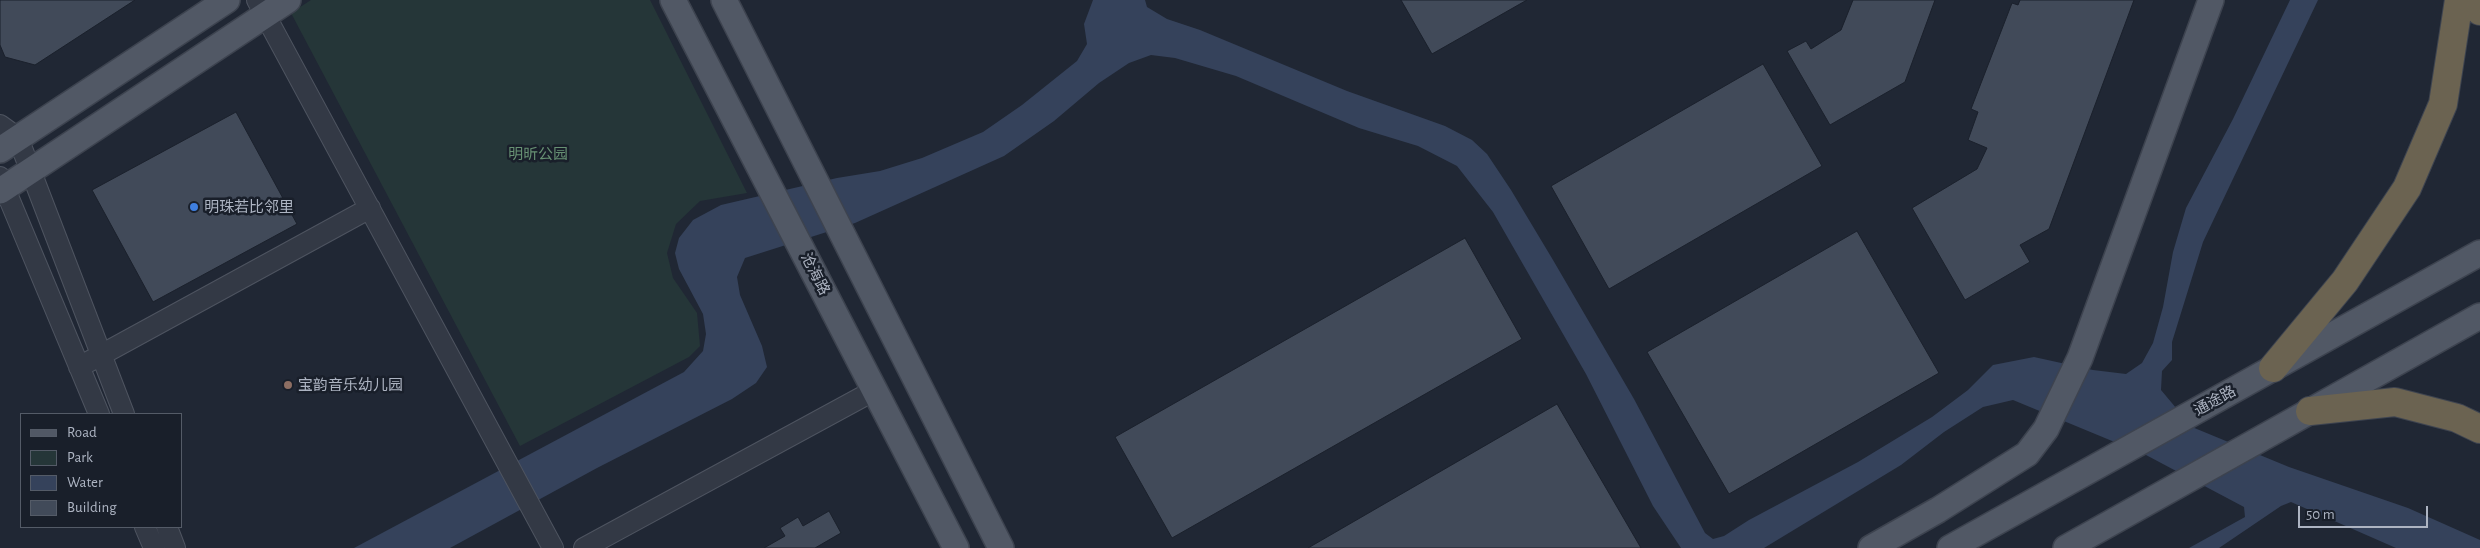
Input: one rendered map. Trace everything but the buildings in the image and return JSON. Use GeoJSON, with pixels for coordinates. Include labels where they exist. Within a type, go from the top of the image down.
{"type":"FeatureCollection","features":[{"type":"Feature","properties":{"kind":"highway"},"geometry":{"type":"LineString","coordinates":[[2273,368],[2345,281],[2406,188],[2443,104],[2459,0]]}},
{"type":"Feature","properties":{"kind":"highway"},"geometry":{"type":"LineString","coordinates":[[2476,0],[2480,11]]}},
{"type":"Feature","properties":{"kind":"highway"},"geometry":{"type":"LineString","coordinates":[[2310,411],[2394,402],[2457,418],[2480,429]]}},
{"type":"Feature","properties":{"kind":"main road"},"geometry":{"type":"LineString","coordinates":[[6,138],[226,0]]}},
{"type":"Feature","properties":{"kind":"main road"},"geometry":{"type":"LineString","coordinates":[[2,185],[31,171],[261,7],[288,0]]}},
{"type":"Feature","properties":{"kind":"main road","name":"沧海路"},"geometry":{"type":"LineString","coordinates":[[674,0],[956,548]]}},
{"type":"Feature","properties":{"kind":"main road"},"geometry":{"type":"LineString","coordinates":[[724,0],[1001,548]]}},
{"type":"Feature","properties":{"kind":"main road"},"geometry":{"type":"LineString","coordinates":[[1871,548],[1938,510],[2027,454],[2046,428],[2080,358],[2211,0]]}},
{"type":"Feature","properties":{"kind":"main road","name":"通途路"},"geometry":{"type":"LineString","coordinates":[[1950,548],[2480,253]]}},
{"type":"Feature","properties":{"kind":"main road"},"geometry":{"type":"LineString","coordinates":[[2066,548],[2480,316]]}},
{"type":"Feature","properties":{"kind":"street"},"geometry":{"type":"LineString","coordinates":[[261,7],[553,548]]}},
{"type":"Feature","properties":{"kind":"street"},"geometry":{"type":"LineString","coordinates":[[6,138],[31,171],[124,413]]}},
{"type":"Feature","properties":{"kind":"street"},"geometry":{"type":"LineString","coordinates":[[2,185],[99,413]]}},
{"type":"Feature","properties":{"kind":"street"},"geometry":{"type":"LineString","coordinates":[[79,367],[370,208]]}},
{"type":"Feature","properties":{"kind":"street"},"geometry":{"type":"LineString","coordinates":[[584,548],[875,390]]}},
{"type":"Feature","properties":{"kind":"street"},"geometry":{"type":"LineString","coordinates":[[145,528],[154,548]]}},
{"type":"Feature","properties":{"kind":"street"},"geometry":{"type":"LineString","coordinates":[[167,528],[175,548]]}},
{"type":"Feature","properties":{"kind":"green space","name":"明昕公园"},"geometry":{"type":"Polygon","coordinates":[[[311,0],[650,0],[747,193],[700,201],[676,224],[667,253],[673,278],[697,313],[700,346],[689,357],[520,446],[291,13],[311,0]]]}},
{"type":"Feature","properties":{"kind":"water"},"geometry":{"type":"Polygon","coordinates":[[[1093,0],[1145,0],[1147,7],[1167,19],[1200,30],[1347,91],[1445,126],[1472,140],[1487,154],[1511,190],[1634,399],[1705,533],[1713,539],[1724,536],[1749,520],[1858,462],[1932,417],[1968,390],[1993,365],[2034,357],[2093,370],[2126,374],[2142,363],[2153,343],[2163,307],[2173,252],[2186,208],[2233,119],[2290,0],[2318,0],[2203,242],[2172,342],[2172,360],[2162,371],[2161,390],[2192,427],[2289,467],[2408,508],[2480,540],[2480,548],[2396,548],[2291,502],[2281,506],[2219,548],[2189,548],[2245,517],[2244,507],[2146,455],[2013,400],[1983,407],[1944,432],[1901,465],[1764,548],[1681,548],[1653,506],[1586,374],[1493,212],[1457,166],[1418,146],[1359,128],[1236,76],[1175,58],[1151,55],[1129,63],[1099,83],[1054,121],[1004,156],[855,223],[745,258],[737,277],[740,295],[762,346],[767,367],[756,383],[732,399],[597,468],[450,548],[354,548],[684,372],[703,351],[706,334],[703,314],[679,269],[675,253],[679,238],[693,220],[721,205],[837,178],[880,171],[922,158],[983,132],[1022,105],[1077,61],[1087,44],[1084,24],[1093,0]]]}},
{"type":"Feature","properties":{"kind":"place","name":"明珠若比邻里"},"geometry":{"type":"Point","coordinates":[194,207]}},
{"type":"Feature","properties":{"kind":"place","name":"宝韵音乐幼儿园"},"geometry":{"type":"Point","coordinates":[288,385]}}]}
